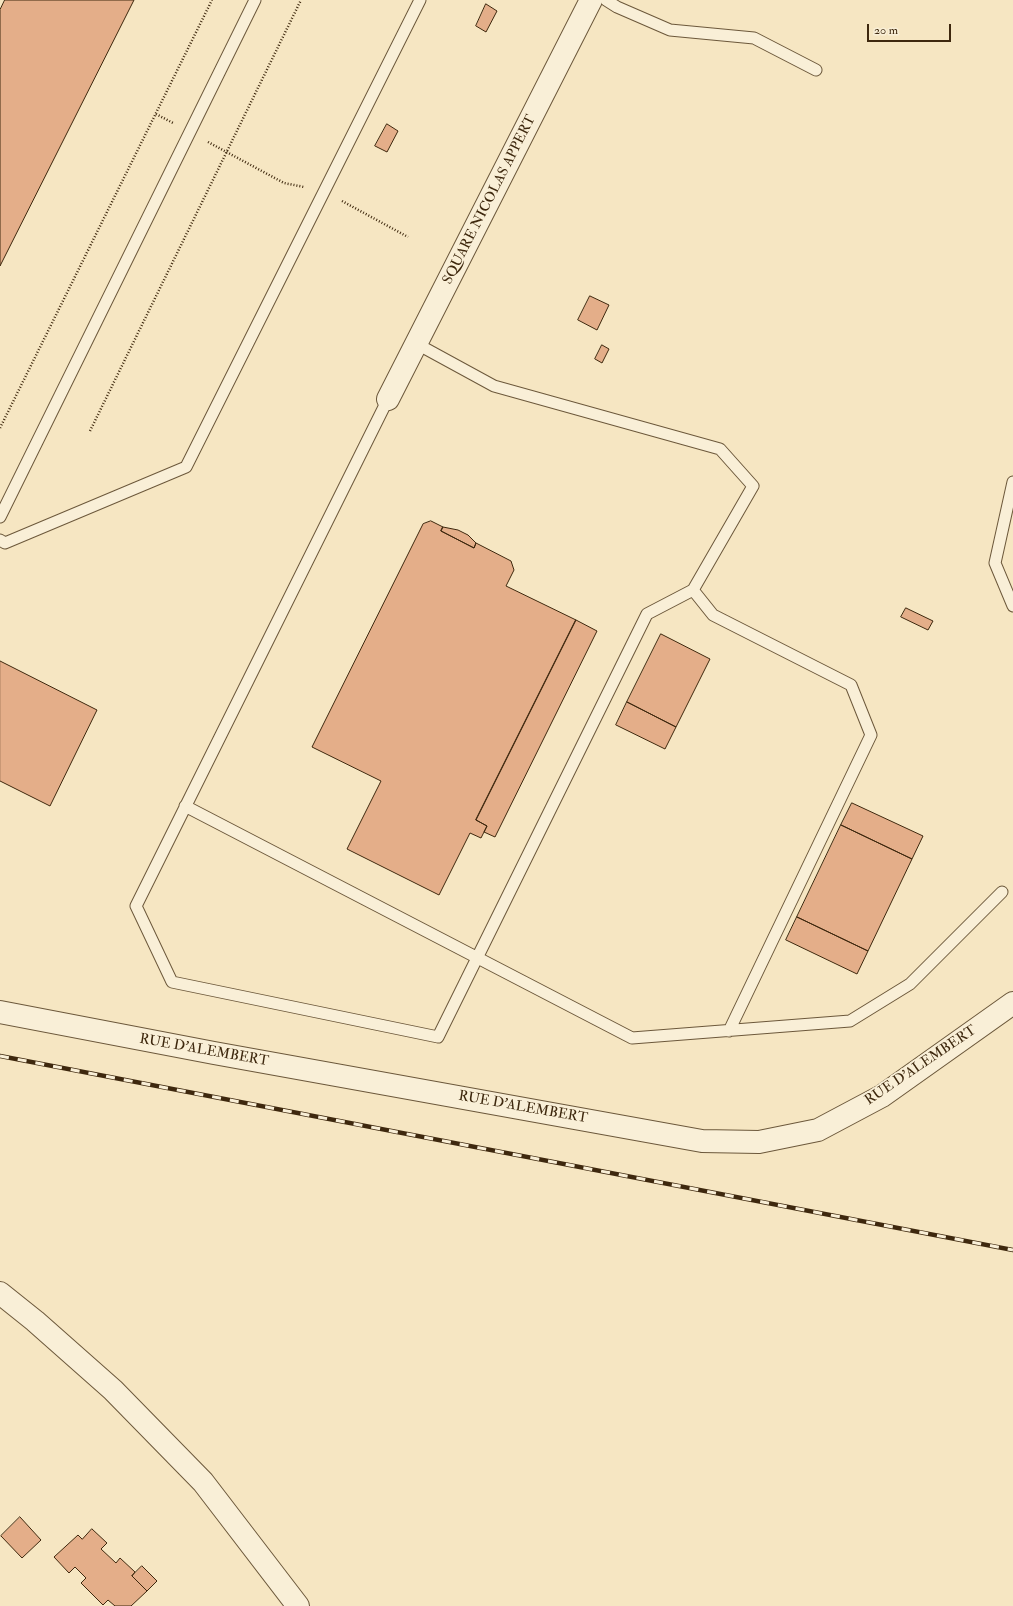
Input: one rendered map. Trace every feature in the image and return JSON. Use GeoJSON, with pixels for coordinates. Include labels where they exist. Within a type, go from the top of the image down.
{"type":"FeatureCollection","features":[{"type":"Feature","properties":{"kind":"street","name":"SQUARE NICOLAS APPERT"},"geometry":{"type":"LineString","coordinates":[[388,399],[591,0]]}},
{"type":"Feature","properties":{"kind":"street","name":"RUE D’ALEMBERT"},"geometry":{"type":"LineString","coordinates":[[0,1012],[214,1053],[702,1141],[760,1142],[818,1130],[882,1096],[1013,1003]]}},
{"type":"Feature","properties":{"kind":"street"},"geometry":{"type":"LineString","coordinates":[[0,1293],[35,1321],[113,1390],[203,1482],[298,1606]]}},
{"type":"Feature","properties":{"kind":"lane"},"geometry":{"type":"LineString","coordinates":[[0,517],[255,0]]}},
{"type":"Feature","properties":{"kind":"lane"},"geometry":{"type":"LineString","coordinates":[[0,540],[5,543],[186,467],[420,0]]}},
{"type":"Feature","properties":{"kind":"lane"},"geometry":{"type":"LineString","coordinates":[[606,0],[617,7],[670,30],[754,38],[816,70]]}},
{"type":"Feature","properties":{"kind":"lane"},"geometry":{"type":"LineString","coordinates":[[388,399],[136,906],[172,982],[438,1037],[647,614],[694,590],[752,486],[720,449],[494,386],[417,344]]}},
{"type":"Feature","properties":{"kind":"lane"},"geometry":{"type":"LineString","coordinates":[[1013,482],[995,563],[1013,606]]}},
{"type":"Feature","properties":{"kind":"lane"},"geometry":{"type":"LineString","coordinates":[[694,590],[714,615],[851,685],[871,735],[729,1031]]}},
{"type":"Feature","properties":{"kind":"lane"},"geometry":{"type":"LineString","coordinates":[[186,806],[632,1038],[850,1021],[910,984],[1002,892]]}},
{"type":"Feature","properties":{"kind":"path"},"geometry":{"type":"LineString","coordinates":[[0,428],[212,0]]}},
{"type":"Feature","properties":{"kind":"path"},"geometry":{"type":"LineString","coordinates":[[90,431],[301,0]]}},
{"type":"Feature","properties":{"kind":"path"},"geometry":{"type":"LineString","coordinates":[[156,114],[284,183],[324,191],[408,237]]}},
{"type":"Feature","properties":{"kind":"building"},"geometry":{"type":"Polygon","coordinates":[[[5,0],[134,0],[0,266],[0,10],[5,0]]]}},
{"type":"Feature","properties":{"kind":"building"},"geometry":{"type":"Polygon","coordinates":[[[486,4],[497,11],[486,32],[476,26],[486,4]]]}},
{"type":"Feature","properties":{"kind":"building"},"geometry":{"type":"Polygon","coordinates":[[[387,124],[398,131],[387,152],[375,146],[387,124]]]}},
{"type":"Feature","properties":{"kind":"building"},"geometry":{"type":"Polygon","coordinates":[[[590,296],[609,305],[597,330],[578,320],[590,296]]]}},
{"type":"Feature","properties":{"kind":"building"},"geometry":{"type":"Polygon","coordinates":[[[602,345],[609,349],[602,363],[595,359],[602,345]]]}},
{"type":"Feature","properties":{"kind":"building"},"geometry":{"type":"Polygon","coordinates":[[[431,521],[443,527],[441,531],[474,548],[476,543],[511,561],[514,570],[506,586],[576,620],[476,820],[487,826],[481,838],[470,833],[439,895],[347,849],[381,781],[312,747],[423,524],[431,521]]]}},
{"type":"Feature","properties":{"kind":"building"},"geometry":{"type":"Polygon","coordinates":[[[443,527],[458,530],[468,535],[476,543],[474,548],[441,531],[443,527]]]}},
{"type":"Feature","properties":{"kind":"building"},"geometry":{"type":"Polygon","coordinates":[[[906,608],[933,621],[928,630],[901,617],[906,608]]]}},
{"type":"Feature","properties":{"kind":"building"},"geometry":{"type":"Polygon","coordinates":[[[576,620],[597,631],[495,837],[484,832],[487,826],[476,820],[576,620]]]}},
{"type":"Feature","properties":{"kind":"building"},"geometry":{"type":"Polygon","coordinates":[[[661,634],[710,659],[676,727],[627,702],[661,634]]]}},
{"type":"Feature","properties":{"kind":"building"},"geometry":{"type":"Polygon","coordinates":[[[0,661],[97,710],[50,806],[0,781],[0,661]]]}},
{"type":"Feature","properties":{"kind":"building"},"geometry":{"type":"Polygon","coordinates":[[[627,702],[676,727],[665,749],[616,725],[627,702]]]}},
{"type":"Feature","properties":{"kind":"building"},"geometry":{"type":"Polygon","coordinates":[[[852,803],[923,836],[912,859],[841,825],[852,803]]]}},
{"type":"Feature","properties":{"kind":"building"},"geometry":{"type":"Polygon","coordinates":[[[841,825],[912,859],[868,951],[797,917],[841,825]]]}},
{"type":"Feature","properties":{"kind":"building"},"geometry":{"type":"Polygon","coordinates":[[[797,917],[868,951],[857,974],[786,940],[797,917]]]}},
{"type":"Feature","properties":{"kind":"building"},"geometry":{"type":"Polygon","coordinates":[[[20,1517],[41,1540],[22,1558],[1,1536],[20,1517]]]}},
{"type":"Feature","properties":{"kind":"building"},"geometry":{"type":"Polygon","coordinates":[[[92,1529],[107,1543],[101,1549],[116,1563],[120,1558],[135,1572],[132,1576],[147,1591],[131,1606],[115,1606],[108,1600],[103,1605],[81,1583],[86,1578],[75,1567],[69,1573],[54,1557],[78,1535],[82,1539],[92,1529]]]}},
{"type":"Feature","properties":{"kind":"building"},"geometry":{"type":"Polygon","coordinates":[[[142,1566],[157,1581],[147,1591],[132,1576],[142,1566]]]}},
{"type":"Feature","properties":{"kind":"railway"},"geometry":{"type":"LineString","coordinates":[[0,1056],[1013,1250]]}}]}
